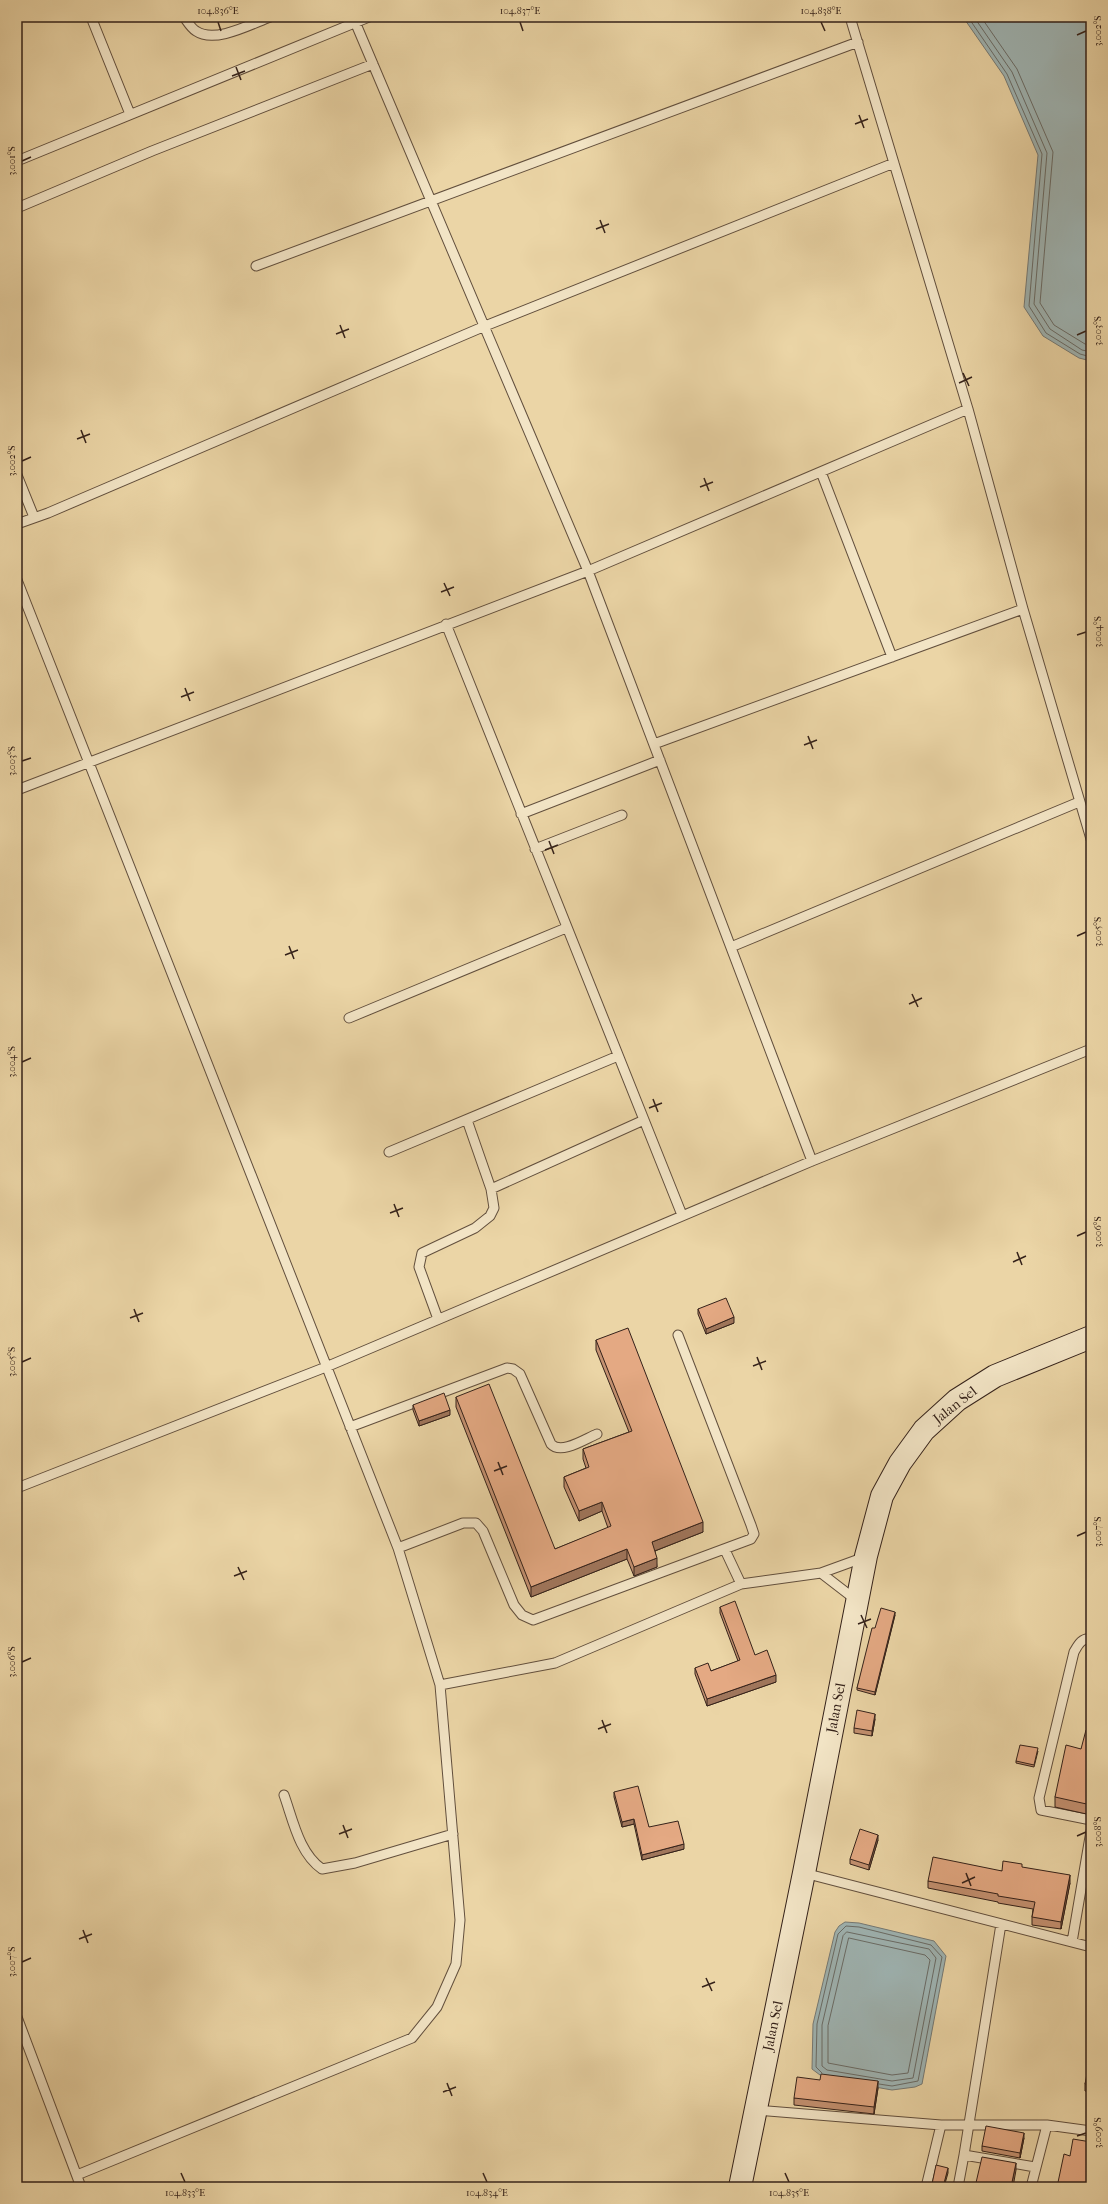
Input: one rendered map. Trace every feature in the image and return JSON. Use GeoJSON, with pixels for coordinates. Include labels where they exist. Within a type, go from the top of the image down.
{"type":"FeatureCollection","features":[{"type":"Feature","properties":{"kind":"street","name":"Jalan Sel"},"geometry":{"type":"LineString","coordinates":[[740,2187],[804,1873],[866,1556],[882,1496],[900,1464],[924,1430],[957,1400],[995,1376],[1091,1337]]}},
{"type":"Feature","properties":{"kind":"lane"},"geometry":{"type":"LineString","coordinates":[[91,17],[130,114]]}},
{"type":"Feature","properties":{"kind":"lane"},"geometry":{"type":"LineString","coordinates":[[184,17],[196,32],[212,35],[225,35],[270,17]]}},
{"type":"Feature","properties":{"kind":"lane"},"geometry":{"type":"LineString","coordinates":[[17,161],[354,20],[369,17]]}},
{"type":"Feature","properties":{"kind":"lane"},"geometry":{"type":"LineString","coordinates":[[850,17],[968,409],[1023,609],[1091,839]]}},
{"type":"Feature","properties":{"kind":"lane"},"geometry":{"type":"LineString","coordinates":[[354,20],[588,571],[812,1161]]}},
{"type":"Feature","properties":{"kind":"lane"},"geometry":{"type":"LineString","coordinates":[[256,266],[858,42]]}},
{"type":"Feature","properties":{"kind":"lane"},"geometry":{"type":"LineString","coordinates":[[17,208],[152,151],[373,64]]}},
{"type":"Feature","properties":{"kind":"lane"},"geometry":{"type":"LineString","coordinates":[[17,524],[48,513],[485,326],[894,163]]}},
{"type":"Feature","properties":{"kind":"lane"},"geometry":{"type":"LineString","coordinates":[[17,790],[446,624],[588,571],[968,409]]}},
{"type":"Feature","properties":{"kind":"lane"},"geometry":{"type":"LineString","coordinates":[[821,472],[892,656]]}},
{"type":"Feature","properties":{"kind":"lane"},"geometry":{"type":"LineString","coordinates":[[17,475],[34,517]]}},
{"type":"Feature","properties":{"kind":"lane"},"geometry":{"type":"LineString","coordinates":[[17,580],[398,1548],[440,1685],[460,1920],[456,1964],[437,2007],[412,2038],[77,2174]]}},
{"type":"Feature","properties":{"kind":"lane"},"geometry":{"type":"LineString","coordinates":[[654,744],[1023,609]]}},
{"type":"Feature","properties":{"kind":"lane"},"geometry":{"type":"LineString","coordinates":[[446,624],[566,928],[682,1215]]}},
{"type":"Feature","properties":{"kind":"lane"},"geometry":{"type":"LineString","coordinates":[[521,814],[660,760]]}},
{"type":"Feature","properties":{"kind":"lane"},"geometry":{"type":"LineString","coordinates":[[731,947],[1079,802]]}},
{"type":"Feature","properties":{"kind":"lane"},"geometry":{"type":"LineString","coordinates":[[535,849],[622,815]]}},
{"type":"Feature","properties":{"kind":"lane"},"geometry":{"type":"LineString","coordinates":[[349,1018],[566,928]]}},
{"type":"Feature","properties":{"kind":"lane"},"geometry":{"type":"LineString","coordinates":[[17,1488],[326,1367],[682,1215],[1091,1049]]}},
{"type":"Feature","properties":{"kind":"lane"},"geometry":{"type":"LineString","coordinates":[[389,1152],[618,1056]]}},
{"type":"Feature","properties":{"kind":"lane"},"geometry":{"type":"LineString","coordinates":[[438,1319],[419,1267],[422,1253],[483,1223],[494,1208],[492,1189],[467,1120]]}},
{"type":"Feature","properties":{"kind":"lane"},"geometry":{"type":"LineString","coordinates":[[492,1189],[644,1120]]}},
{"type":"Feature","properties":{"kind":"lane"},"geometry":{"type":"LineString","coordinates":[[398,1548],[463,1523],[476,1523],[483,1531],[514,1605],[522,1615],[533,1620],[725,1550],[751,1539],[754,1534],[678,1334]]}},
{"type":"Feature","properties":{"kind":"lane"},"geometry":{"type":"LineString","coordinates":[[350,1427],[507,1368],[514,1369],[520,1374],[551,1444],[554,1447],[562,1448],[597,1434]]}},
{"type":"Feature","properties":{"kind":"lane"},"geometry":{"type":"LineString","coordinates":[[725,1550],[741,1584]]}},
{"type":"Feature","properties":{"kind":"lane"},"geometry":{"type":"LineString","coordinates":[[440,1685],[555,1663],[741,1584],[821,1572],[866,1556]]}},
{"type":"Feature","properties":{"kind":"lane"},"geometry":{"type":"LineString","coordinates":[[821,1572],[857,1600]]}},
{"type":"Feature","properties":{"kind":"lane"},"geometry":{"type":"LineString","coordinates":[[1091,1639],[1087,1638],[1082,1641],[1074,1652],[1039,1798],[1041,1810],[1091,1820]]}},
{"type":"Feature","properties":{"kind":"lane"},"geometry":{"type":"LineString","coordinates":[[284,1794],[301,1843],[311,1862],[322,1869],[355,1863],[453,1834]]}},
{"type":"Feature","properties":{"kind":"lane"},"geometry":{"type":"LineString","coordinates":[[1072,1942],[1091,1831]]}},
{"type":"Feature","properties":{"kind":"lane"},"geometry":{"type":"LineString","coordinates":[[804,1873],[1091,1947]]}},
{"type":"Feature","properties":{"kind":"lane"},"geometry":{"type":"LineString","coordinates":[[958,2187],[1001,1924]]}},
{"type":"Feature","properties":{"kind":"lane"},"geometry":{"type":"LineString","coordinates":[[17,2017],[81,2187]]}},
{"type":"Feature","properties":{"kind":"lane"},"geometry":{"type":"LineString","coordinates":[[755,2110],[941,2125],[968,2123],[1047,2125],[1091,2132]]}},
{"type":"Feature","properties":{"kind":"lane"},"geometry":{"type":"LineString","coordinates":[[926,2187],[941,2125]]}},
{"type":"Feature","properties":{"kind":"lane"},"geometry":{"type":"LineString","coordinates":[[1031,2187],[1047,2125]]}},
{"type":"Feature","properties":{"kind":"lane"},"geometry":{"type":"LineString","coordinates":[[964,2155],[1035,2167]]}},
{"type":"Feature","properties":{"kind":"water"},"geometry":{"type":"Polygon","coordinates":[[[963,17],[1091,17],[1091,361],[1079,358],[1043,336],[1024,307],[1038,155],[1004,76],[963,17]]]}},
{"type":"Feature","properties":{"kind":"water"},"geometry":{"type":"Polygon","coordinates":[[[845,1922],[859,1923],[934,1941],[946,1956],[922,2084],[915,2087],[892,2090],[824,2078],[812,2069],[813,2024],[835,1932],[839,1926],[845,1922]]]}},
{"type":"Feature","properties":{"kind":"building"},"geometry":{"type":"Polygon","coordinates":[[[726,1298],[734,1317],[706,1329],[698,1309],[726,1298]]]}},
{"type":"Feature","properties":{"kind":"building"},"geometry":{"type":"Polygon","coordinates":[[[628,1328],[703,1522],[652,1542],[657,1558],[634,1567],[627,1549],[531,1587],[456,1397],[489,1384],[555,1549],[611,1526],[602,1502],[579,1511],[564,1477],[589,1467],[583,1449],[632,1431],[596,1340],[628,1328]]]}},
{"type":"Feature","properties":{"kind":"building"},"geometry":{"type":"Polygon","coordinates":[[[444,1393],[450,1410],[419,1421],[413,1405],[444,1393]]]}},
{"type":"Feature","properties":{"kind":"building"},"geometry":{"type":"Polygon","coordinates":[[[735,1601],[755,1655],[767,1650],[776,1675],[707,1699],[695,1668],[708,1663],[711,1671],[740,1660],[720,1607],[735,1601]]]}},
{"type":"Feature","properties":{"kind":"building"},"geometry":{"type":"Polygon","coordinates":[[[881,1608],[895,1612],[875,1692],[857,1688],[872,1628],[875,1628],[881,1608]]]}},
{"type":"Feature","properties":{"kind":"building"},"geometry":{"type":"Polygon","coordinates":[[[857,1710],[875,1714],[872,1731],[854,1728],[857,1710]]]}},
{"type":"Feature","properties":{"kind":"building"},"geometry":{"type":"Polygon","coordinates":[[[1086,1730],[1091,1732],[1091,1805],[1055,1797],[1066,1745],[1081,1749],[1086,1730]]]}},
{"type":"Feature","properties":{"kind":"building"},"geometry":{"type":"Polygon","coordinates":[[[1020,1745],[1038,1748],[1034,1765],[1016,1761],[1020,1745]]]}},
{"type":"Feature","properties":{"kind":"building"},"geometry":{"type":"Polygon","coordinates":[[[638,1786],[649,1827],[678,1821],[684,1844],[642,1855],[634,1819],[622,1822],[614,1792],[638,1786]]]}},
{"type":"Feature","properties":{"kind":"building"},"geometry":{"type":"Polygon","coordinates":[[[860,1829],[878,1835],[869,1865],[850,1859],[860,1829]]]}},
{"type":"Feature","properties":{"kind":"building"},"geometry":{"type":"Polygon","coordinates":[[[933,1857],[1002,1871],[1003,1861],[1022,1864],[1022,1867],[1070,1875],[1061,1922],[1032,1917],[1035,1902],[998,1896],[998,1894],[928,1881],[933,1857]]]}},
{"type":"Feature","properties":{"kind":"building"},"geometry":{"type":"Polygon","coordinates":[[[1089,2063],[1091,2063],[1091,2085],[1085,2084],[1089,2063]]]}},
{"type":"Feature","properties":{"kind":"building"},"geometry":{"type":"Polygon","coordinates":[[[821,2074],[878,2081],[874,2107],[794,2098],[797,2077],[820,2080],[821,2074]]]}},
{"type":"Feature","properties":{"kind":"building"},"geometry":{"type":"Polygon","coordinates":[[[986,2126],[1024,2133],[1020,2153],[982,2146],[986,2126]]]}},
{"type":"Feature","properties":{"kind":"building"},"geometry":{"type":"Polygon","coordinates":[[[1073,2139],[1091,2142],[1091,2187],[1057,2187],[1064,2154],[1070,2156],[1073,2139]]]}},
{"type":"Feature","properties":{"kind":"building"},"geometry":{"type":"Polygon","coordinates":[[[982,2157],[1016,2163],[1011,2187],[975,2187],[982,2157]]]}},
{"type":"Feature","properties":{"kind":"building"},"geometry":{"type":"Polygon","coordinates":[[[936,2165],[948,2168],[943,2187],[928,2187],[932,2184],[936,2165]]]}}]}
